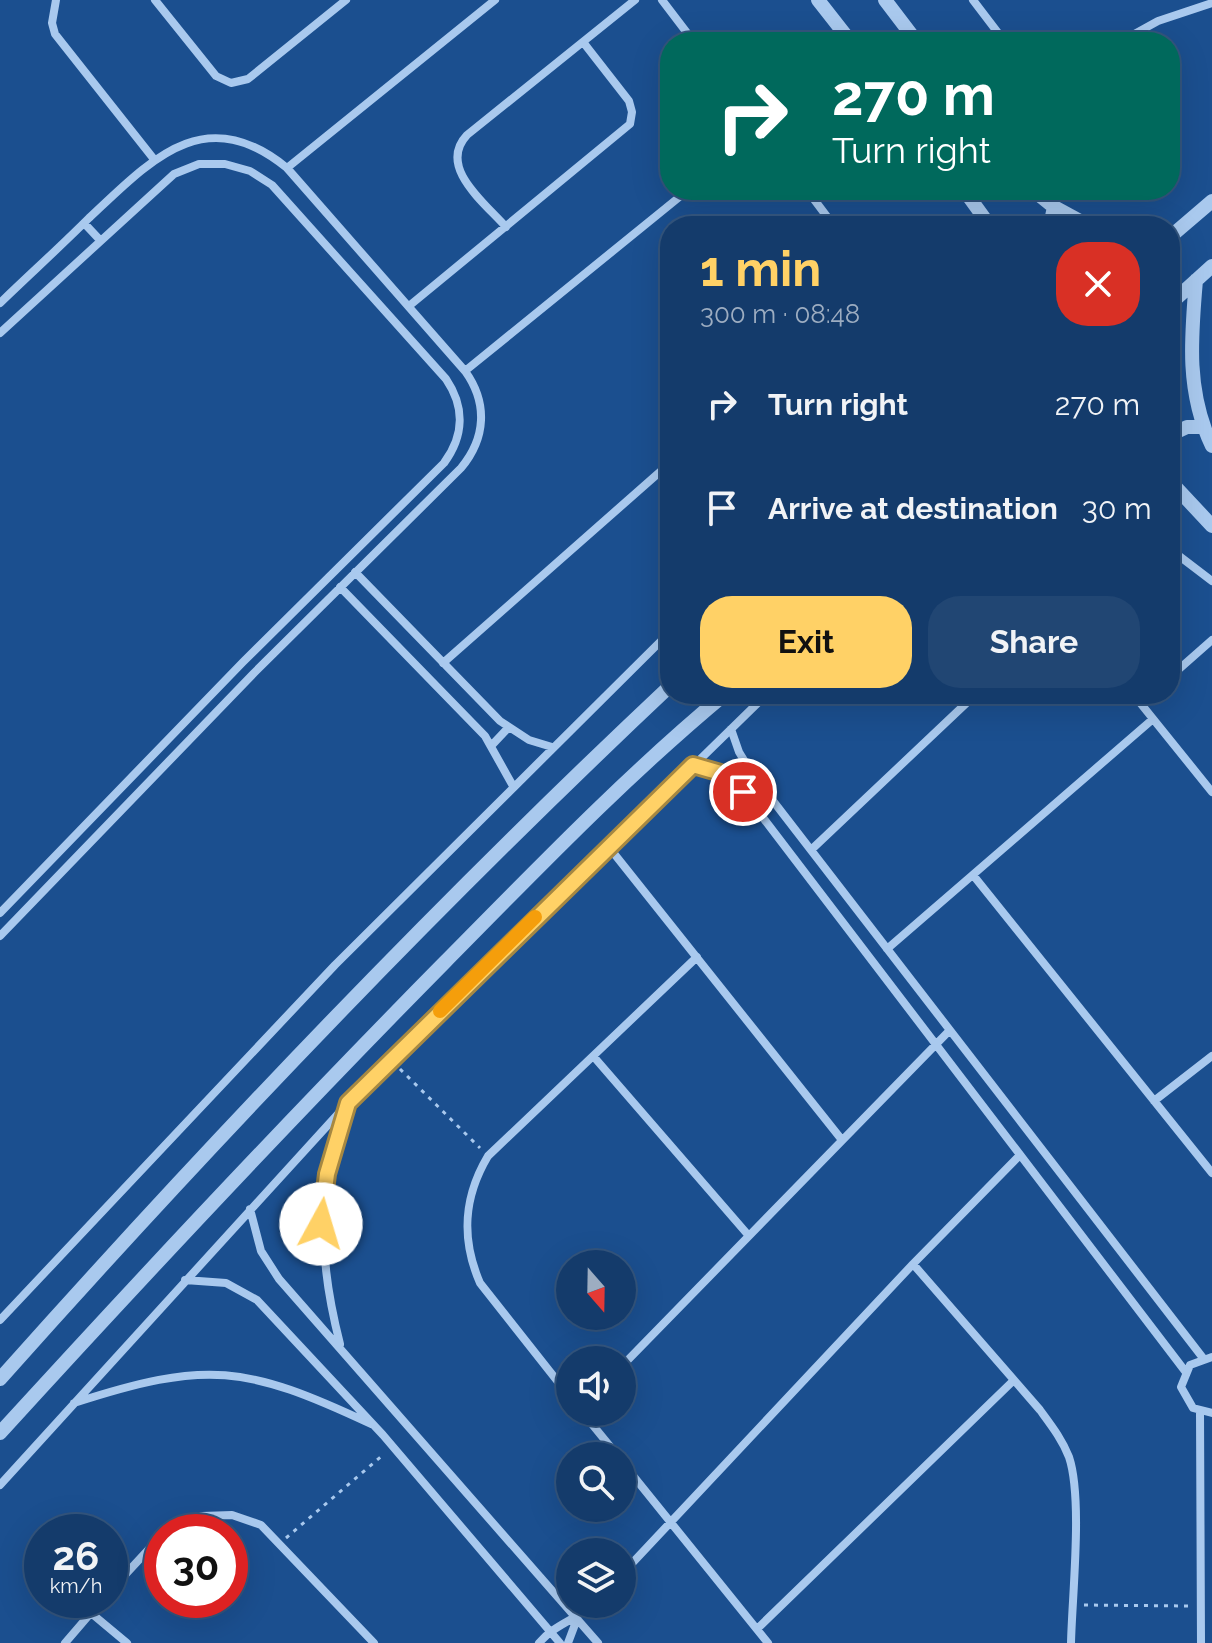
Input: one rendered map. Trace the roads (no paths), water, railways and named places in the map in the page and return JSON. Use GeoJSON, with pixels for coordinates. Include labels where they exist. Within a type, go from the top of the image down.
{"type":"FeatureCollection","features":[{"type":"Feature","properties":{"kind":"street"},"geometry":{"type":"LineString","coordinates":[[56,0],[52,23],[55,34],[153,158]]}},
{"type":"Feature","properties":{"kind":"street"},"geometry":{"type":"LineString","coordinates":[[155,0],[216,76],[231,83],[248,79],[334,4],[346,0]]}},
{"type":"Feature","properties":{"kind":"street"},"geometry":{"type":"LineString","coordinates":[[287,168],[495,0]]}},
{"type":"Feature","properties":{"kind":"street"},"geometry":{"type":"LineString","coordinates":[[506,227],[462,176],[457,162],[458,147],[467,135],[635,0]]}},
{"type":"Feature","properties":{"kind":"street"},"geometry":{"type":"LineString","coordinates":[[662,0],[686,32]]}},
{"type":"Feature","properties":{"kind":"street"},"geometry":{"type":"LineString","coordinates":[[818,0],[843,32]]}},
{"type":"Feature","properties":{"kind":"street"},"geometry":{"type":"LineString","coordinates":[[885,0],[909,32]]}},
{"type":"Feature","properties":{"kind":"street"},"geometry":{"type":"LineString","coordinates":[[973,0],[997,32]]}},
{"type":"Feature","properties":{"kind":"street"},"geometry":{"type":"LineString","coordinates":[[1138,32],[1158,21],[1212,3]]}},
{"type":"Feature","properties":{"kind":"street"},"geometry":{"type":"LineString","coordinates":[[409,306],[630,124],[632,112],[629,101],[583,42]]}},
{"type":"Feature","properties":{"kind":"street"},"geometry":{"type":"LineString","coordinates":[[0,303],[153,158],[182,144],[222,139],[261,150],[287,168],[465,371],[477,391],[482,414],[475,449],[461,468],[340,587],[0,936]]}},
{"type":"Feature","properties":{"kind":"street"},"geometry":{"type":"LineString","coordinates":[[0,333],[163,181],[186,168],[212,163],[250,171],[272,185],[446,379],[457,399],[461,421],[451,454],[0,913]]}},
{"type":"Feature","properties":{"kind":"street"},"geometry":{"type":"LineString","coordinates":[[465,371],[676,200]]}},
{"type":"Feature","properties":{"kind":"street"},"geometry":{"type":"LineString","coordinates":[[1045,200],[1071,216]]}},
{"type":"Feature","properties":{"kind":"street"},"geometry":{"type":"LineString","coordinates":[[1180,228],[1212,201]]}},
{"type":"Feature","properties":{"kind":"street"},"geometry":{"type":"LineString","coordinates":[[1052,216],[1054,207]]}},
{"type":"Feature","properties":{"kind":"street"},"geometry":{"type":"LineString","coordinates":[[84,223],[99,239]]}},
{"type":"Feature","properties":{"kind":"street"},"geometry":{"type":"LineString","coordinates":[[1180,295],[1212,266]]}},
{"type":"Feature","properties":{"kind":"street"},"geometry":{"type":"LineString","coordinates":[[1196,280],[1191,367],[1204,427],[1212,446]]}},
{"type":"Feature","properties":{"kind":"street"},"geometry":{"type":"LineString","coordinates":[[1180,430],[1204,427]]}},
{"type":"Feature","properties":{"kind":"street"},"geometry":{"type":"LineString","coordinates":[[443,663],[660,472]]}},
{"type":"Feature","properties":{"kind":"street"},"geometry":{"type":"LineString","coordinates":[[1180,492],[1212,526]]}},
{"type":"Feature","properties":{"kind":"street"},"geometry":{"type":"LineString","coordinates":[[350,556],[358,569],[443,663],[508,728],[552,747]]}},
{"type":"Feature","properties":{"kind":"street"},"geometry":{"type":"LineString","coordinates":[[1180,557],[1212,581]]}},
{"type":"Feature","properties":{"kind":"street"},"geometry":{"type":"LineString","coordinates":[[340,587],[492,745],[513,786]]}},
{"type":"Feature","properties":{"kind":"street"},"geometry":{"type":"LineString","coordinates":[[1180,668],[1212,640]]}},
{"type":"Feature","properties":{"kind":"street"},"geometry":{"type":"LineString","coordinates":[[0,1320],[223,1082],[513,786],[660,642]]}},
{"type":"Feature","properties":{"kind":"street"},"geometry":{"type":"LineString","coordinates":[[452,702],[467,688]]}},
{"type":"Feature","properties":{"kind":"street"},"geometry":{"type":"LineString","coordinates":[[0,1379],[210,1149],[388,962],[660,696]]}},
{"type":"Feature","properties":{"kind":"street"},"geometry":{"type":"LineString","coordinates":[[0,1433],[202,1211],[356,1052],[590,815],[714,704]]}},
{"type":"Feature","properties":{"kind":"street"},"geometry":{"type":"LineString","coordinates":[[0,1485],[348,1103],[757,704]]}},
{"type":"Feature","properties":{"kind":"street"},"geometry":{"type":"LineString","coordinates":[[811,850],[965,704]]}},
{"type":"Feature","properties":{"kind":"street"},"geometry":{"type":"LineString","coordinates":[[1141,704],[1212,792]]}},
{"type":"Feature","properties":{"kind":"street"},"geometry":{"type":"LineString","coordinates":[[887,949],[1153,719]]}},
{"type":"Feature","properties":{"kind":"street"},"geometry":{"type":"LineString","coordinates":[[492,745],[508,728]]}},
{"type":"Feature","properties":{"kind":"street"},"geometry":{"type":"LineString","coordinates":[[731,729],[746,764],[811,850],[1207,1357],[1185,1371]]}},
{"type":"Feature","properties":{"kind":"street"},"geometry":{"type":"LineString","coordinates":[[693,765],[715,769],[738,785],[1185,1371],[1183,1395],[1200,1412],[1212,1413]]}},
{"type":"Feature","properties":{"kind":"street"},"geometry":{"type":"LineString","coordinates":[[608,846],[842,1140]]}},
{"type":"Feature","properties":{"kind":"street"},"geometry":{"type":"LineString","coordinates":[[973,875],[1212,1173]]}},
{"type":"Feature","properties":{"kind":"street"},"geometry":{"type":"LineString","coordinates":[[556,1380],[490,1299],[472,1266],[467,1238],[467,1209],[478,1173],[488,1156],[697,957]]}},
{"type":"Feature","properties":{"kind":"street"},"geometry":{"type":"LineString","coordinates":[[636,1352],[950,1030]]}},
{"type":"Feature","properties":{"kind":"street"},"geometry":{"type":"LineString","coordinates":[[1154,1101],[1212,1056]]}},
{"type":"Feature","properties":{"kind":"street"},"geometry":{"type":"LineString","coordinates":[[594,1057],[749,1236]]}},
{"type":"Feature","properties":{"kind":"street"},"geometry":{"type":"LineString","coordinates":[[340,1345],[324,1274],[321,1224],[327,1174],[348,1103]]}},
{"type":"Feature","properties":{"kind":"street"},"geometry":{"type":"LineString","coordinates":[[636,1560],[913,1264],[1020,1155]]}},
{"type":"Feature","properties":{"kind":"street"},"geometry":{"type":"LineString","coordinates":[[250,1209],[254,1233],[269,1266],[598,1643]]}},
{"type":"Feature","properties":{"kind":"street"},"geometry":{"type":"LineString","coordinates":[[913,1264],[1057,1432],[1069,1458],[1075,1485],[1071,1643]]}},
{"type":"Feature","properties":{"kind":"street"},"geometry":{"type":"LineString","coordinates":[[185,1280],[211,1280],[247,1292],[376,1427],[560,1643]]}},
{"type":"Feature","properties":{"kind":"street"},"geometry":{"type":"LineString","coordinates":[[73,1403],[174,1375],[232,1375],[289,1387],[376,1427]]}},
{"type":"Feature","properties":{"kind":"street"},"geometry":{"type":"LineString","coordinates":[[757,1629],[1014,1380]]}},
{"type":"Feature","properties":{"kind":"street"},"geometry":{"type":"LineString","coordinates":[[1200,1412],[1201,1643]]}},
{"type":"Feature","properties":{"kind":"street"},"geometry":{"type":"LineString","coordinates":[[593,1426],[607,1442]]}},
{"type":"Feature","properties":{"kind":"street"},"geometry":{"type":"LineString","coordinates":[[636,1479],[768,1643]]}},
{"type":"Feature","properties":{"kind":"street"},"geometry":{"type":"LineString","coordinates":[[248,1521],[261,1525],[374,1643]]}},
{"type":"Feature","properties":{"kind":"street"},"geometry":{"type":"LineString","coordinates":[[128,1572],[144,1555]]}},
{"type":"Feature","properties":{"kind":"street"},"geometry":{"type":"LineString","coordinates":[[65,1643],[87,1618]]}},
{"type":"Feature","properties":{"kind":"street"},"geometry":{"type":"LineString","coordinates":[[97,1618],[127,1643]]}},
{"type":"Feature","properties":{"kind":"street"},"geometry":{"type":"LineString","coordinates":[[539,1643],[550,1630],[577,1619]]}},
{"type":"Feature","properties":{"kind":"street"},"geometry":{"type":"LineString","coordinates":[[568,1643],[577,1619]]}}]}
